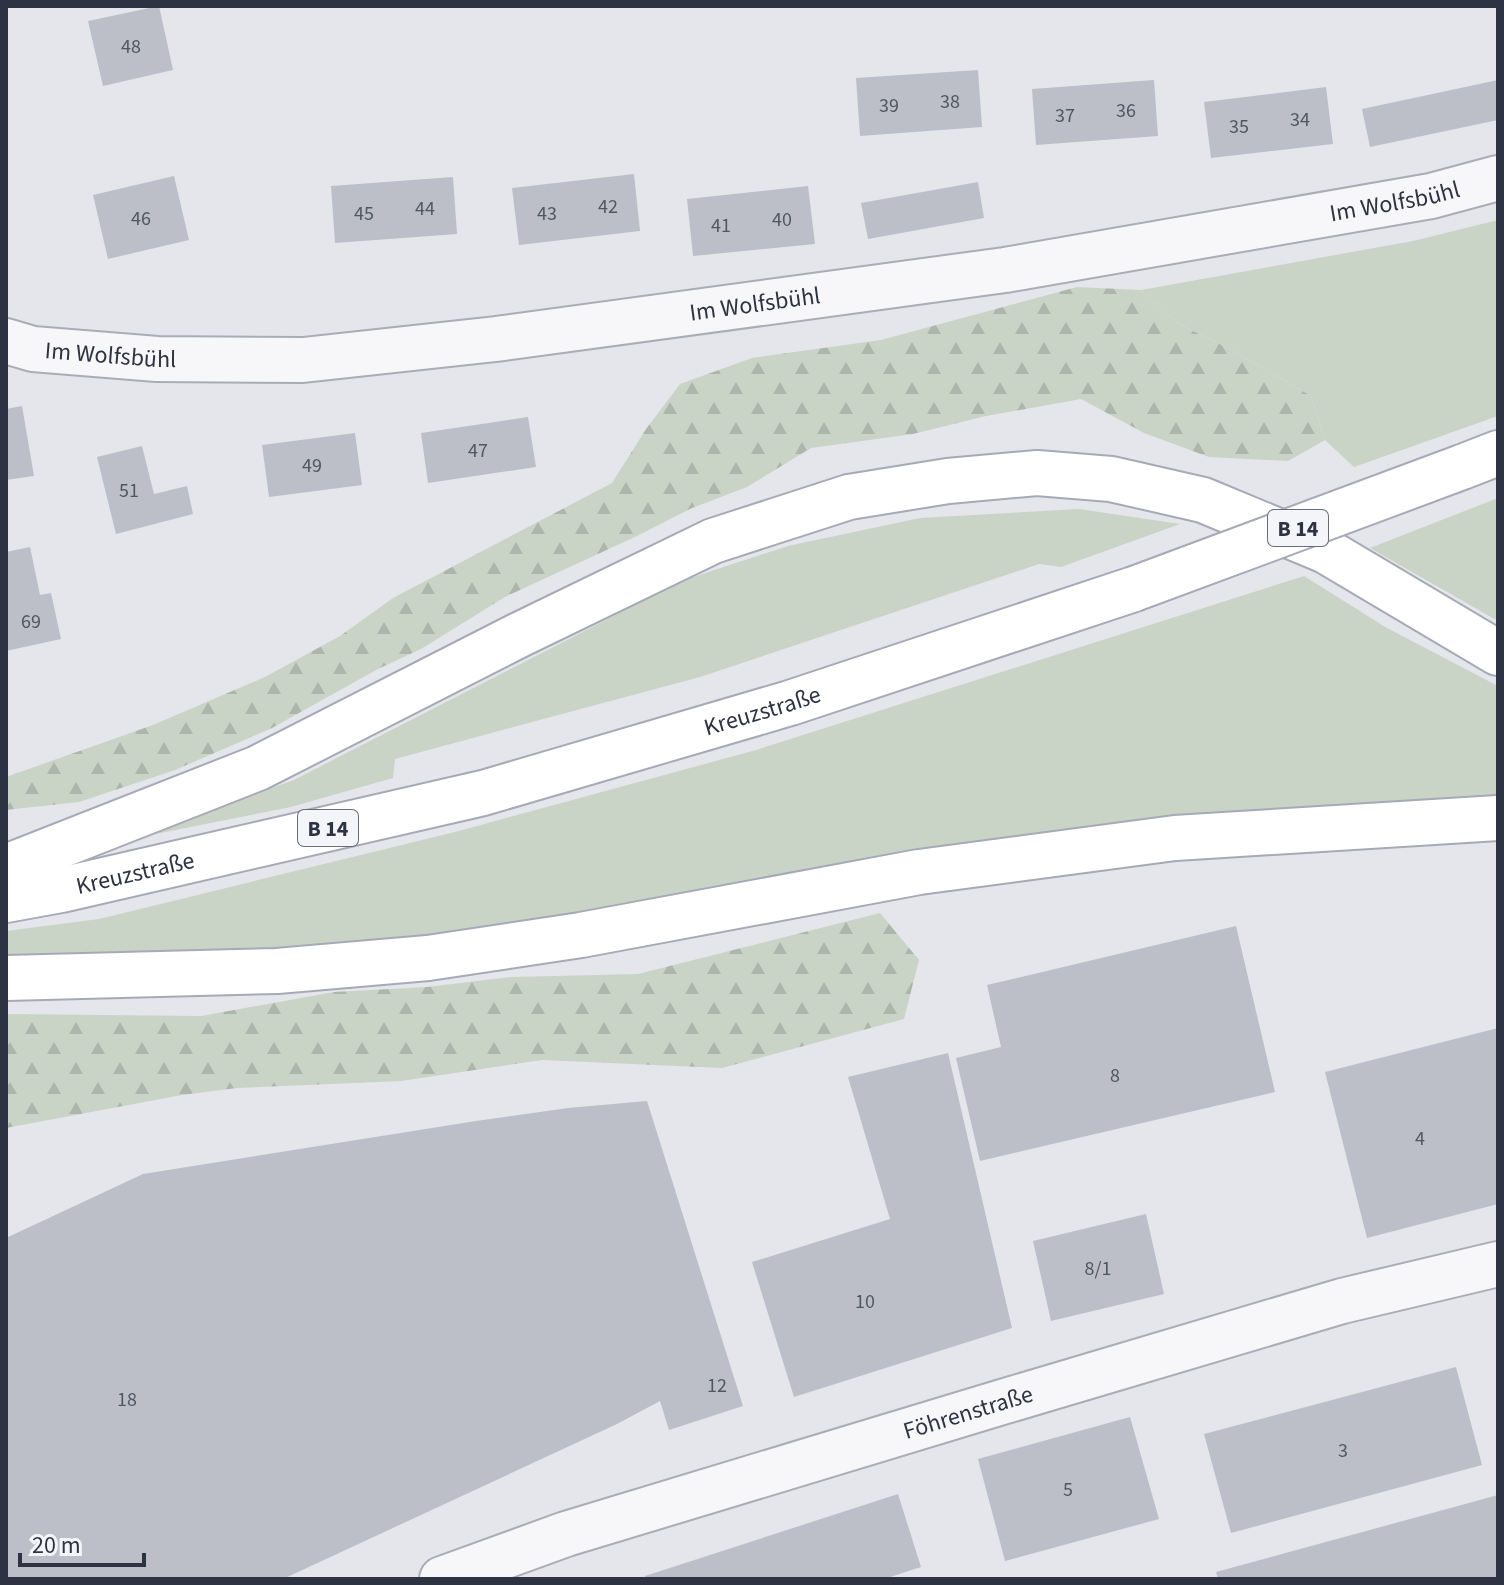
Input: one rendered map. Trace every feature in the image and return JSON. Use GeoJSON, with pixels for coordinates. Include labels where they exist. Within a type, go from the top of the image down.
{"type":"FeatureCollection","features":[{"type":"Feature","properties":{"kind":"main road","name":"Kreuzstraße"},"geometry":{"type":"LineString","coordinates":[[6,900],[483,793],[790,703],[1134,589],[1480,460]]}},
{"type":"Feature","properties":{"kind":"main road"},"geometry":{"type":"LineString","coordinates":[[6,867],[258,768],[519,635],[713,541],[849,497],[948,481],[1037,473],[1111,479],[1203,500],[1326,551],[1498,653]]}},
{"type":"Feature","properties":{"kind":"main road"},"geometry":{"type":"LineString","coordinates":[[6,978],[277,971],[428,958],[581,935],[919,872],[1175,838],[1498,818]]}},
{"type":"Feature","properties":{"kind":"street","name":"Im Wolfsbühl"},"geometry":{"type":"LineString","coordinates":[[6,341],[33,349],[157,359],[303,360],[422,347],[1005,270],[1431,196],[1498,178]]}},
{"type":"Feature","properties":{"kind":"street","name":"Föhrenstraße"},"geometry":{"type":"LineString","coordinates":[[442,1579],[566,1534],[1016,1397],[1342,1301],[1498,1264]]}},
{"type":"Feature","properties":{"kind":"green space"},"geometry":{"type":"Polygon","coordinates":[[[1498,220],[1498,416],[1354,467],[1325,440],[1311,396],[1228,348],[1177,323],[1141,290],[1413,241],[1498,220]]]}},
{"type":"Feature","properties":{"kind":"green space"},"geometry":{"type":"Polygon","coordinates":[[[1077,287],[1141,290],[1177,323],[1228,348],[1311,396],[1325,440],[1288,461],[1209,457],[1144,433],[1081,399],[986,416],[913,434],[811,448],[747,487],[692,508],[505,597],[421,649],[378,669],[272,728],[175,770],[79,802],[6,810],[6,777],[153,725],[265,677],[340,636],[393,598],[612,483],[646,429],[680,384],[752,358],[881,340],[1077,287]]]}},
{"type":"Feature","properties":{"kind":"green space"},"geometry":{"type":"Polygon","coordinates":[[[1498,498],[1498,621],[1370,548],[1498,498]]]}},
{"type":"Feature","properties":{"kind":"green space"},"geometry":{"type":"Polygon","coordinates":[[[1079,509],[1180,524],[1061,567],[1039,564],[700,677],[395,759],[393,778],[291,807],[125,840],[294,780],[684,580],[788,546],[920,518],[1079,509]]]}},
{"type":"Feature","properties":{"kind":"green space"},"geometry":{"type":"Polygon","coordinates":[[[1304,576],[1387,628],[1498,686],[1498,795],[1271,809],[1055,832],[581,913],[339,948],[6,957],[6,931],[99,919],[455,832],[756,750],[1304,576]]]}},
{"type":"Feature","properties":{"kind":"green space"},"geometry":{"type":"Polygon","coordinates":[[[880,913],[919,960],[904,1019],[722,1068],[542,1060],[401,1081],[237,1088],[182,1095],[6,1128],[6,1014],[201,1016],[334,992],[427,987],[511,977],[638,974],[880,913]]]}},
{"type":"Feature","properties":{"kind":"building"},"geometry":{"type":"Polygon","coordinates":[[[159,6],[173,70],[103,86],[88,21],[159,6]]]}},
{"type":"Feature","properties":{"kind":"building"},"geometry":{"type":"Polygon","coordinates":[[[978,70],[982,127],[860,136],[856,78],[978,70]]]}},
{"type":"Feature","properties":{"kind":"building"},"geometry":{"type":"Polygon","coordinates":[[[1154,80],[1158,136],[1036,145],[1032,89],[1154,80]]]}},
{"type":"Feature","properties":{"kind":"building"},"geometry":{"type":"Polygon","coordinates":[[[1498,80],[1498,120],[1370,147],[1362,109],[1498,80]]]}},
{"type":"Feature","properties":{"kind":"building"},"geometry":{"type":"Polygon","coordinates":[[[1326,87],[1333,144],[1211,158],[1204,102],[1326,87]]]}},
{"type":"Feature","properties":{"kind":"building"},"geometry":{"type":"Polygon","coordinates":[[[634,174],[640,231],[519,245],[512,188],[634,174]]]}},
{"type":"Feature","properties":{"kind":"building"},"geometry":{"type":"Polygon","coordinates":[[[174,176],[189,240],[108,259],[93,195],[174,176]]]}},
{"type":"Feature","properties":{"kind":"building"},"geometry":{"type":"Polygon","coordinates":[[[453,177],[457,234],[335,243],[331,186],[453,177]]]}},
{"type":"Feature","properties":{"kind":"building"},"geometry":{"type":"Polygon","coordinates":[[[978,182],[984,218],[868,239],[861,203],[978,182]]]}},
{"type":"Feature","properties":{"kind":"building"},"geometry":{"type":"Polygon","coordinates":[[[808,186],[815,244],[693,256],[687,199],[808,186]]]}},
{"type":"Feature","properties":{"kind":"building"},"geometry":{"type":"Polygon","coordinates":[[[22,406],[34,476],[6,480],[6,409],[22,406]]]}},
{"type":"Feature","properties":{"kind":"building"},"geometry":{"type":"Polygon","coordinates":[[[528,417],[536,467],[428,483],[421,433],[528,417]]]}},
{"type":"Feature","properties":{"kind":"building"},"geometry":{"type":"Polygon","coordinates":[[[355,433],[362,485],[269,497],[262,445],[355,433]]]}},
{"type":"Feature","properties":{"kind":"building"},"geometry":{"type":"Polygon","coordinates":[[[142,446],[154,494],[187,486],[193,514],[116,534],[97,457],[142,446]]]}},
{"type":"Feature","properties":{"kind":"building"},"geometry":{"type":"Polygon","coordinates":[[[30,547],[40,595],[51,593],[61,639],[6,651],[6,552],[30,547]]]}},
{"type":"Feature","properties":{"kind":"building"},"geometry":{"type":"Polygon","coordinates":[[[1236,926],[1275,1092],[980,1161],[956,1058],[1001,1047],[987,985],[1236,926]]]}},
{"type":"Feature","properties":{"kind":"building"},"geometry":{"type":"Polygon","coordinates":[[[1498,1028],[1498,1204],[1367,1238],[1325,1072],[1498,1028]]]}},
{"type":"Feature","properties":{"kind":"building"},"geometry":{"type":"Polygon","coordinates":[[[948,1053],[1012,1328],[794,1397],[752,1262],[890,1219],[848,1077],[948,1053]]]}},
{"type":"Feature","properties":{"kind":"building"},"geometry":{"type":"Polygon","coordinates":[[[647,1101],[743,1406],[669,1430],[660,1401],[617,1424],[283,1579],[6,1579],[6,1238],[143,1174],[476,1121],[647,1101]]]}},
{"type":"Feature","properties":{"kind":"building"},"geometry":{"type":"Polygon","coordinates":[[[1146,1214],[1164,1294],[1051,1321],[1033,1241],[1146,1214]]]}},
{"type":"Feature","properties":{"kind":"building"},"geometry":{"type":"Polygon","coordinates":[[[1456,1367],[1482,1465],[1231,1533],[1204,1434],[1456,1367]]]}},
{"type":"Feature","properties":{"kind":"building"},"geometry":{"type":"Polygon","coordinates":[[[1130,1417],[1159,1519],[1005,1561],[978,1459],[1130,1417]]]}},
{"type":"Feature","properties":{"kind":"building"},"geometry":{"type":"Polygon","coordinates":[[[898,1494],[921,1567],[884,1579],[646,1579],[645,1576],[898,1494]]]}},
{"type":"Feature","properties":{"kind":"building"},"geometry":{"type":"Polygon","coordinates":[[[1498,1495],[1498,1579],[1218,1579],[1216,1572],[1498,1495]]]}}]}
